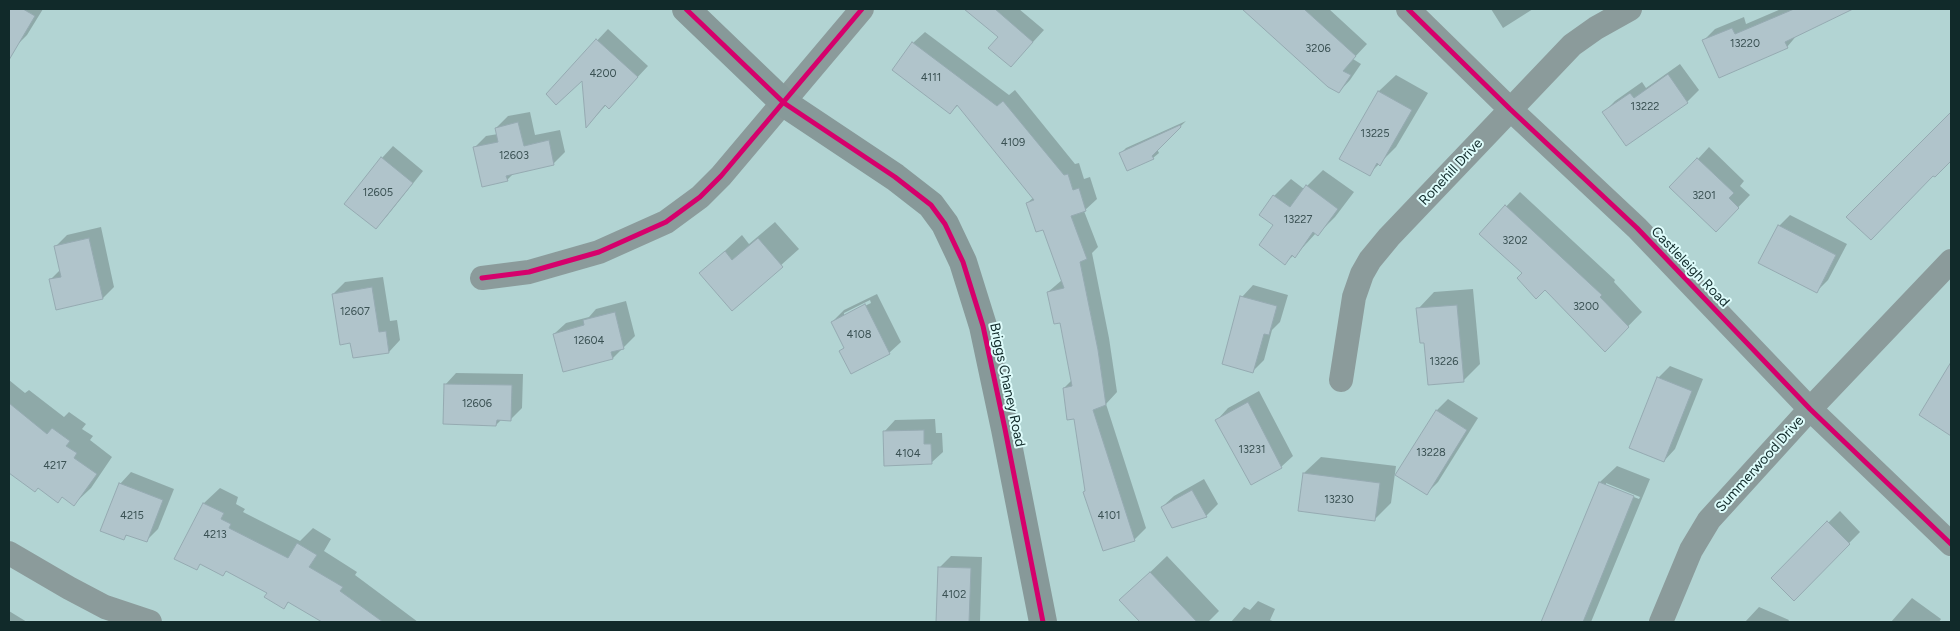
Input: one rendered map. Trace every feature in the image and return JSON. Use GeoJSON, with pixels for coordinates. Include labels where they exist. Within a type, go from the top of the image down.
{"type":"FeatureCollection","features":[{"type":"Feature","properties":{"kind":"main road","name":"Briggs Chaney Road"},"geometry":{"type":"LineString","coordinates":[[686,9],[784,103],[895,177],[931,205],[945,224],[963,262],[983,326],[1006,429],[1043,622]]}},
{"type":"Feature","properties":{"kind":"street"},"geometry":{"type":"LineString","coordinates":[[482,278],[529,272],[599,252],[666,222],[700,197],[716,181],[862,9]]}},
{"type":"Feature","properties":{"kind":"street","name":"Castleleigh Road"},"geometry":{"type":"LineString","coordinates":[[1408,9],[1510,109],[1637,228],[1810,409],[1951,544]]}},
{"type":"Feature","properties":{"kind":"street","name":"Ronehill Drive"},"geometry":{"type":"LineString","coordinates":[[1341,380],[1354,297],[1362,274],[1370,260],[1389,237],[1572,45],[1596,28],[1630,9]]}},
{"type":"Feature","properties":{"kind":"street","name":"Summerwood Drive"},"geometry":{"type":"LineString","coordinates":[[1661,622],[1691,550],[1709,520],[1810,409],[1951,261]]}},
{"type":"Feature","properties":{"kind":"street"},"geometry":{"type":"LineString","coordinates":[[9,553],[68,588],[105,607],[150,622]]}},
{"type":"Feature","properties":{"kind":"building"},"geometry":{"type":"Polygon","coordinates":[[[9,9],[23,9],[35,16],[9,60],[9,9]]]}},
{"type":"Feature","properties":{"kind":"building"},"geometry":{"type":"Polygon","coordinates":[[[964,9],[995,9],[1033,42],[1011,67],[988,48],[998,37],[964,9]]]}},
{"type":"Feature","properties":{"kind":"building"},"geometry":{"type":"Polygon","coordinates":[[[1242,9],[1304,9],[1356,56],[1343,71],[1351,75],[1339,93],[1328,87],[1242,9]]]}},
{"type":"Feature","properties":{"kind":"building"},"geometry":{"type":"Polygon","coordinates":[[[1794,9],[1853,9],[1785,42],[1788,48],[1719,78],[1702,40],[1732,28],[1735,34],[1794,9]]]}},
{"type":"Feature","properties":{"kind":"building"},"geometry":{"type":"Polygon","coordinates":[[[596,39],[638,77],[609,109],[605,105],[586,128],[582,81],[556,105],[546,94],[596,39]]]}},
{"type":"Feature","properties":{"kind":"building"},"geometry":{"type":"Polygon","coordinates":[[[912,42],[997,106],[1003,101],[1064,175],[1068,174],[1073,190],[1079,188],[1086,211],[1071,216],[1087,259],[1080,262],[1098,350],[1106,405],[1093,410],[1135,541],[1103,551],[1083,492],[1085,491],[1074,419],[1067,420],[1063,388],[1072,386],[1060,323],[1054,324],[1047,292],[1064,288],[1043,230],[1036,232],[1026,203],[1034,200],[957,105],[950,114],[892,70],[912,42]]]}},
{"type":"Feature","properties":{"kind":"building"},"geometry":{"type":"Polygon","coordinates":[[[1668,74],[1688,103],[1626,146],[1602,112],[1630,93],[1634,98],[1668,74]]]}},
{"type":"Feature","properties":{"kind":"building"},"geometry":{"type":"Polygon","coordinates":[[[1378,91],[1412,110],[1380,166],[1377,163],[1370,176],[1339,159],[1378,91]]]}},
{"type":"Feature","properties":{"kind":"building"},"geometry":{"type":"Polygon","coordinates":[[[1951,112],[1951,161],[1935,177],[1933,176],[1871,240],[1846,217],[1951,112]]]}},
{"type":"Feature","properties":{"kind":"building"},"geometry":{"type":"Polygon","coordinates":[[[518,122],[524,146],[549,140],[554,165],[506,176],[508,181],[482,187],[473,147],[498,142],[495,128],[518,122]]]}},
{"type":"Feature","properties":{"kind":"building"},"geometry":{"type":"Polygon","coordinates":[[[1180,125],[1181,127],[1152,156],[1154,159],[1127,171],[1119,153],[1180,125]]]}},
{"type":"Feature","properties":{"kind":"building"},"geometry":{"type":"Polygon","coordinates":[[[381,157],[413,183],[376,229],[344,204],[381,157]]]}},
{"type":"Feature","properties":{"kind":"building"},"geometry":{"type":"Polygon","coordinates":[[[1697,158],[1734,193],[1729,198],[1739,208],[1716,232],[1669,187],[1697,158]]]}},
{"type":"Feature","properties":{"kind":"building"},"geometry":{"type":"Polygon","coordinates":[[[1306,185],[1338,209],[1318,236],[1313,232],[1295,258],[1292,255],[1285,265],[1259,245],[1273,225],[1259,215],[1273,195],[1290,207],[1306,185]]]}},
{"type":"Feature","properties":{"kind":"building"},"geometry":{"type":"Polygon","coordinates":[[[1505,205],[1602,295],[1600,297],[1629,327],[1605,352],[1545,290],[1536,299],[1517,278],[1522,273],[1479,234],[1505,205]]]}},
{"type":"Feature","properties":{"kind":"building"},"geometry":{"type":"Polygon","coordinates":[[[1778,225],[1836,255],[1817,293],[1758,263],[1778,225]]]}},
{"type":"Feature","properties":{"kind":"building"},"geometry":{"type":"Polygon","coordinates":[[[89,238],[103,299],[56,310],[49,279],[61,277],[54,246],[89,238]]]}},
{"type":"Feature","properties":{"kind":"building"},"geometry":{"type":"Polygon","coordinates":[[[758,238],[783,267],[732,311],[699,273],[725,251],[732,260],[758,238]]]}},
{"type":"Feature","properties":{"kind":"building"},"geometry":{"type":"Polygon","coordinates":[[[372,287],[379,332],[386,331],[389,353],[353,358],[350,343],[340,345],[332,294],[372,287]]]}},
{"type":"Feature","properties":{"kind":"building"},"geometry":{"type":"Polygon","coordinates":[[[1240,296],[1277,306],[1269,335],[1264,334],[1253,373],[1222,364],[1240,296]]]}},
{"type":"Feature","properties":{"kind":"building"},"geometry":{"type":"Polygon","coordinates":[[[865,304],[890,354],[851,374],[839,351],[844,348],[831,322],[865,304]]]}},
{"type":"Feature","properties":{"kind":"building"},"geometry":{"type":"Polygon","coordinates":[[[1457,305],[1464,382],[1428,385],[1424,343],[1420,343],[1416,308],[1457,305]]]}},
{"type":"Feature","properties":{"kind":"building"},"geometry":{"type":"Polygon","coordinates":[[[615,312],[624,349],[611,352],[613,359],[563,372],[553,334],[584,325],[583,320],[615,312]]]}},
{"type":"Feature","properties":{"kind":"building"},"geometry":{"type":"Polygon","coordinates":[[[1951,362],[1951,436],[1919,415],[1951,362]]]}},
{"type":"Feature","properties":{"kind":"building"},"geometry":{"type":"Polygon","coordinates":[[[1657,377],[1692,391],[1664,462],[1629,448],[1657,377]]]}},
{"type":"Feature","properties":{"kind":"building"},"geometry":{"type":"Polygon","coordinates":[[[444,384],[512,385],[511,421],[497,420],[496,426],[443,424],[444,384]]]}},
{"type":"Feature","properties":{"kind":"building"},"geometry":{"type":"Polygon","coordinates":[[[1248,402],[1282,468],[1251,485],[1215,420],[1248,402]]]}},
{"type":"Feature","properties":{"kind":"building"},"geometry":{"type":"Polygon","coordinates":[[[9,403],[47,434],[52,428],[70,441],[66,446],[77,453],[74,458],[97,474],[74,506],[62,497],[58,503],[38,488],[35,492],[9,473],[9,403]]]}},
{"type":"Feature","properties":{"kind":"building"},"geometry":{"type":"Polygon","coordinates":[[[1436,410],[1467,430],[1427,495],[1395,475],[1436,410]]]}},
{"type":"Feature","properties":{"kind":"building"},"geometry":{"type":"Polygon","coordinates":[[[924,430],[924,444],[931,444],[932,464],[884,466],[883,431],[924,430]]]}},
{"type":"Feature","properties":{"kind":"building"},"geometry":{"type":"Polygon","coordinates":[[[1303,473],[1380,483],[1375,521],[1298,511],[1303,473]]]}},
{"type":"Feature","properties":{"kind":"building"},"geometry":{"type":"Polygon","coordinates":[[[1599,482],[1634,496],[1583,622],[1541,622],[1599,482]]]}},
{"type":"Feature","properties":{"kind":"building"},"geometry":{"type":"Polygon","coordinates":[[[119,483],[163,500],[147,542],[126,535],[124,540],[100,531],[119,483]]]}},
{"type":"Feature","properties":{"kind":"building"},"geometry":{"type":"Polygon","coordinates":[[[1192,490],[1207,517],[1172,528],[1161,507],[1192,490]]]}},
{"type":"Feature","properties":{"kind":"building"},"geometry":{"type":"Polygon","coordinates":[[[203,503],[224,513],[221,519],[231,524],[229,528],[288,558],[297,543],[317,555],[309,567],[343,587],[340,591],[383,622],[322,622],[288,602],[284,609],[264,597],[267,593],[226,571],[223,576],[200,564],[197,570],[174,559],[203,503]]]}},
{"type":"Feature","properties":{"kind":"building"},"geometry":{"type":"Polygon","coordinates":[[[1827,521],[1850,544],[1794,601],[1771,578],[1827,521]]]}},
{"type":"Feature","properties":{"kind":"building"},"geometry":{"type":"Polygon","coordinates":[[[938,567],[971,568],[969,622],[936,622],[938,567]]]}},
{"type":"Feature","properties":{"kind":"building"},"geometry":{"type":"Polygon","coordinates":[[[1150,572],[1197,622],[1140,622],[1119,600],[1150,572]]]}},
{"type":"Feature","properties":{"kind":"cycle path"},"geometry":{"type":"LineString","coordinates":[[686,9],[784,103],[895,177],[931,205],[945,224],[963,262],[983,326],[1043,622]]}},
{"type":"Feature","properties":{"kind":"cycle path"},"geometry":{"type":"LineString","coordinates":[[482,278],[529,272],[599,252],[666,222],[700,197],[721,176],[862,9]]}},
{"type":"Feature","properties":{"kind":"cycle path"},"geometry":{"type":"LineString","coordinates":[[1408,9],[1510,109],[1637,228],[1810,409],[1951,544]]}}]}
